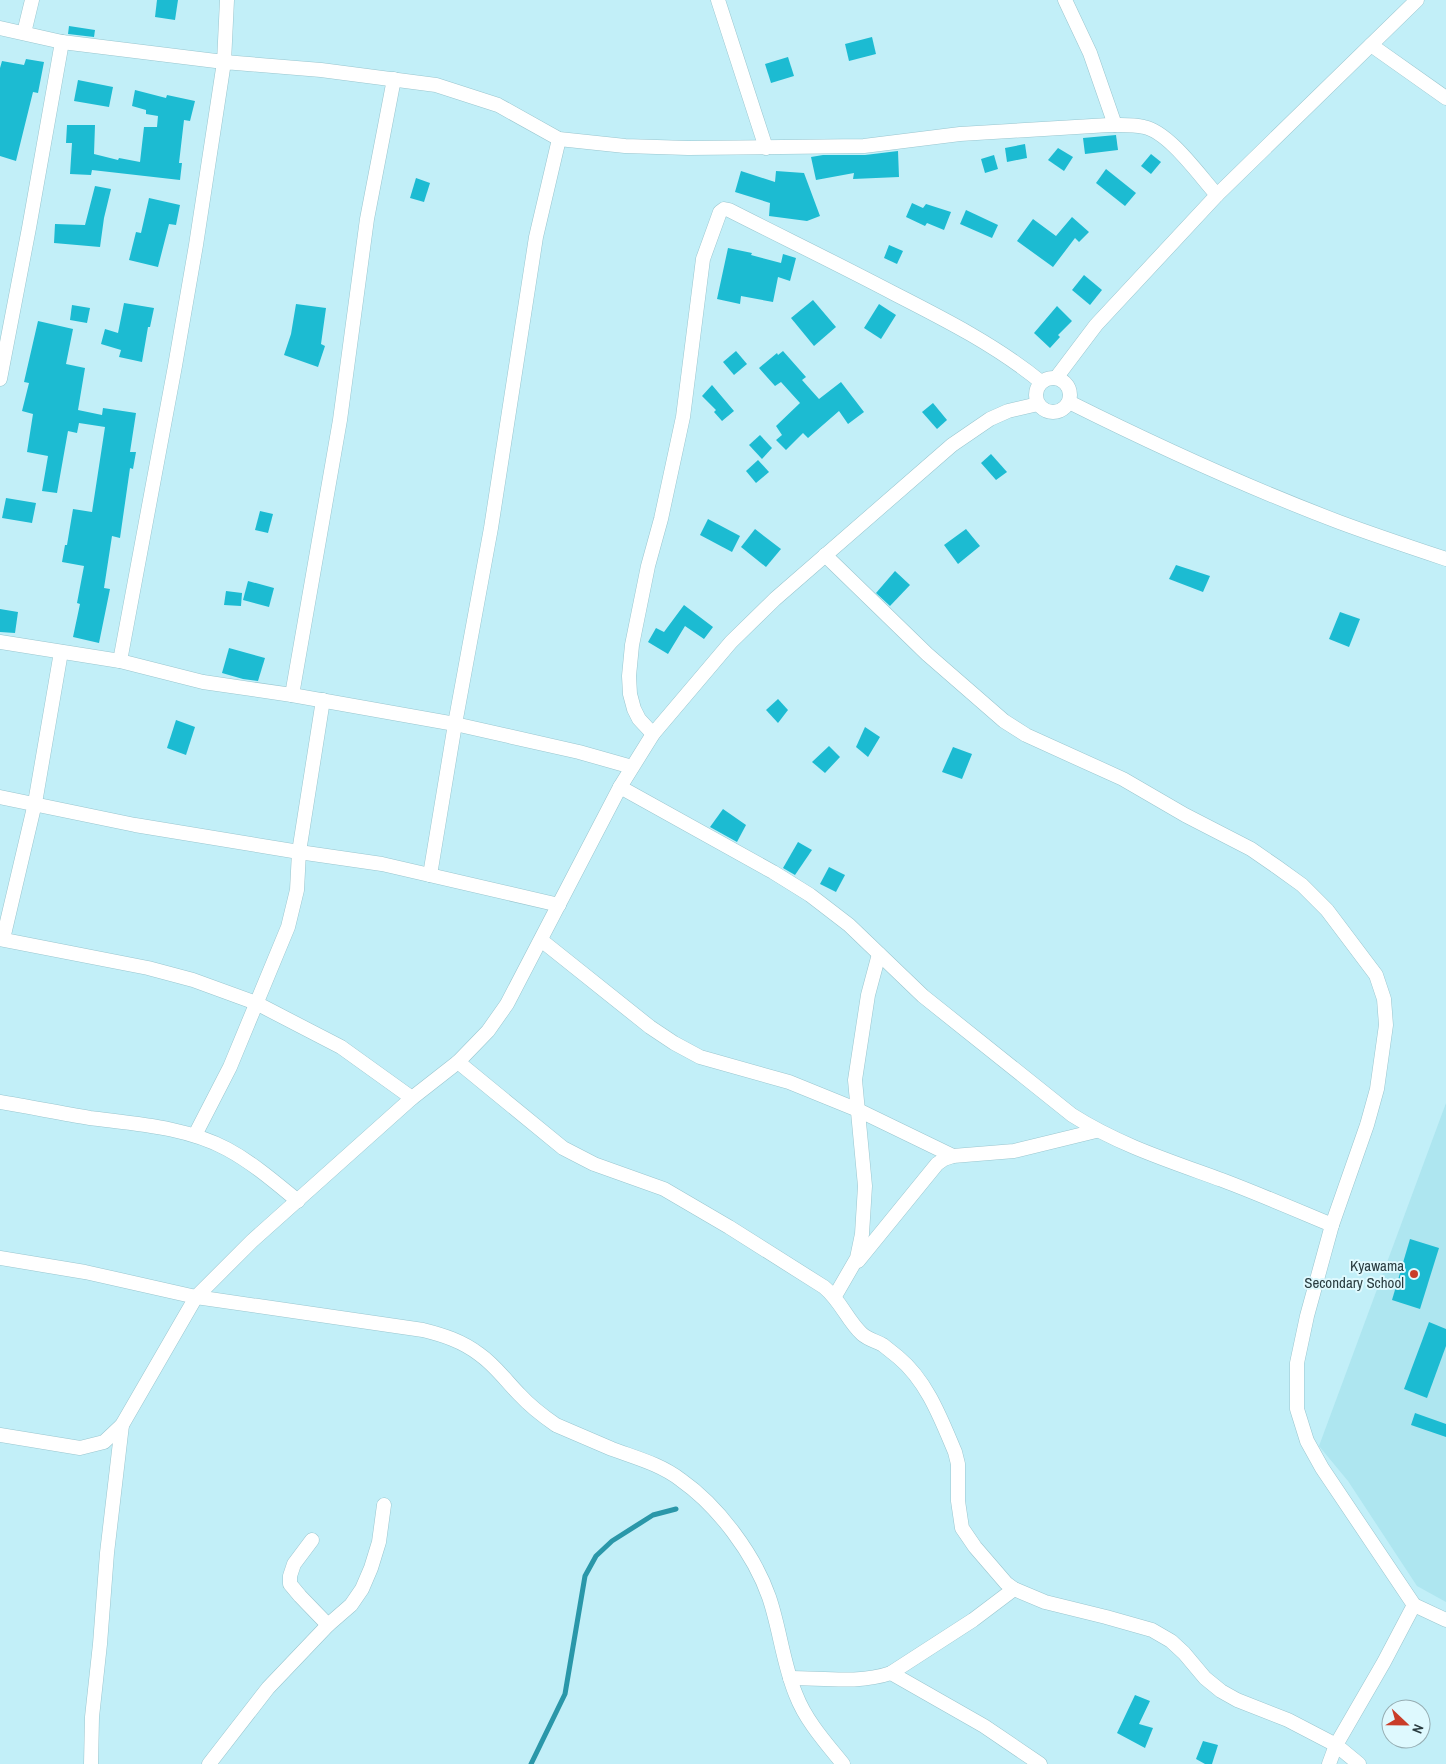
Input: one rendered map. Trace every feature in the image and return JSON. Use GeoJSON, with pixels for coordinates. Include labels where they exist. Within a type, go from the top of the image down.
{"type":"FeatureCollection","features":[{"type":"Feature","properties":{"kind":"street"},"geometry":{"type":"LineString","coordinates":[[24,33],[32,0]]}},
{"type":"Feature","properties":{"kind":"street"},"geometry":{"type":"LineString","coordinates":[[120,662],[196,245],[224,62],[227,0]]}},
{"type":"Feature","properties":{"kind":"street"},"geometry":{"type":"LineString","coordinates":[[718,0],[766,148]]}},
{"type":"Feature","properties":{"kind":"street"},"geometry":{"type":"LineString","coordinates":[[1065,0],[1090,53],[1115,125]]}},
{"type":"Feature","properties":{"kind":"street"},"geometry":{"type":"LineString","coordinates":[[1056,378],[1096,324],[1217,195],[1417,0]]}},
{"type":"Feature","properties":{"kind":"street"},"geometry":{"type":"LineString","coordinates":[[0,28],[62,42],[224,62],[321,70],[436,85],[498,105],[559,139],[626,146],[766,148],[864,146],[960,134],[1115,125],[1145,127],[1160,133],[1182,154],[1217,195]]}},
{"type":"Feature","properties":{"kind":"street"},"geometry":{"type":"LineString","coordinates":[[0,379],[62,42]]}},
{"type":"Feature","properties":{"kind":"street"},"geometry":{"type":"LineString","coordinates":[[1371,45],[1446,98]]}},
{"type":"Feature","properties":{"kind":"street"},"geometry":{"type":"LineString","coordinates":[[292,695],[340,420],[367,219],[394,79]]}},
{"type":"Feature","properties":{"kind":"street"},"geometry":{"type":"LineString","coordinates":[[430,875],[496,499],[536,237],[559,139]]}},
{"type":"Feature","properties":{"kind":"street"},"geometry":{"type":"LineString","coordinates":[[652,734],[639,719],[630,694],[629,676],[632,645],[648,566],[661,519],[684,417],[703,259],[708,240],[720,212],[724,209],[729,210],[926,310],[997,350],[1042,382]]}},
{"type":"Feature","properties":{"kind":"street"},"geometry":{"type":"LineString","coordinates":[[1048,378],[1056,378],[1063,381],[1069,387],[1071,394],[1065,408],[1058,412],[1043,410],[1038,404],[1036,396],[1037,388],[1042,382],[1048,378]]}},
{"type":"Feature","properties":{"kind":"street"},"geometry":{"type":"LineString","coordinates":[[1069,402],[1220,473],[1338,521],[1446,560]]}},
{"type":"Feature","properties":{"kind":"street"},"geometry":{"type":"LineString","coordinates":[[0,1435],[80,1448],[104,1442],[122,1425],[196,1297],[252,1242],[412,1098],[458,1062],[488,1031],[507,1004],[620,786],[652,734],[731,642],[775,599],[952,445],[990,419],[1008,411],[1038,404]]}},
{"type":"Feature","properties":{"kind":"street"},"geometry":{"type":"LineString","coordinates":[[825,556],[927,654],[1004,721],[1026,735],[1123,779],[1251,850],[1302,886],[1327,910],[1376,975],[1384,999],[1386,1025],[1377,1089],[1367,1125],[1332,1224],[1307,1316],[1297,1363],[1297,1410],[1307,1441],[1322,1468],[1414,1605],[1446,1620]]}},
{"type":"Feature","properties":{"kind":"street"},"geometry":{"type":"LineString","coordinates":[[0,642],[120,662],[203,682],[323,700],[455,724],[579,752],[632,768]]}},
{"type":"Feature","properties":{"kind":"street"},"geometry":{"type":"LineString","coordinates":[[61,652],[35,803],[2,939],[148,968],[193,980],[256,1003],[341,1047],[412,1098]]}},
{"type":"Feature","properties":{"kind":"street"},"geometry":{"type":"LineString","coordinates":[[195,1135],[230,1067],[288,927],[297,890],[299,852],[323,700]]}},
{"type":"Feature","properties":{"kind":"street"},"geometry":{"type":"LineString","coordinates":[[620,786],[810,895],[849,925],[923,996],[1072,1115],[1096,1131],[1122,1143],[1332,1224]]}},
{"type":"Feature","properties":{"kind":"street"},"geometry":{"type":"LineString","coordinates":[[0,797],[135,825],[382,864],[559,905]]}},
{"type":"Feature","properties":{"kind":"street"},"geometry":{"type":"LineString","coordinates":[[541,940],[650,1027],[700,1057],[789,1082],[858,1110],[953,1156]]}},
{"type":"Feature","properties":{"kind":"street"},"geometry":{"type":"LineString","coordinates":[[852,1270],[860,1246],[866,1186],[855,1080],[868,995],[880,954]]}},
{"type":"Feature","properties":{"kind":"street"},"geometry":{"type":"LineString","coordinates":[[458,1062],[563,1148],[594,1164],[664,1189],[729,1227],[824,1287],[835,1296],[862,1334],[882,1345],[911,1368],[922,1384],[955,1452],[958,1464],[958,1501],[962,1528],[975,1547],[1014,1589],[1045,1602],[1152,1630],[1170,1641],[1205,1678],[1221,1691],[1238,1700],[1288,1720],[1336,1745],[1359,1764]]}},
{"type":"Feature","properties":{"kind":"street"},"geometry":{"type":"LineString","coordinates":[[0,1102],[125,1121],[195,1135],[227,1149],[251,1164],[298,1201]]}},
{"type":"Feature","properties":{"kind":"street"},"geometry":{"type":"LineString","coordinates":[[835,1296],[852,1270],[937,1164],[944,1159],[953,1156],[1014,1151],[1096,1131]]}},
{"type":"Feature","properties":{"kind":"street"},"geometry":{"type":"LineString","coordinates":[[0,1258],[85,1272],[196,1297],[423,1330],[447,1336],[481,1355],[521,1397],[556,1425],[664,1469],[682,1480],[702,1497],[741,1543],[753,1563],[769,1597],[796,1696],[809,1720],[841,1763]]}},
{"type":"Feature","properties":{"kind":"street"},"geometry":{"type":"LineString","coordinates":[[91,1764],[92,1717],[107,1553],[122,1425]]}},
{"type":"Feature","properties":{"kind":"street"},"geometry":{"type":"LineString","coordinates":[[208,1764],[268,1688],[328,1625],[351,1605],[362,1589],[372,1568],[379,1542],[384,1504]]}},
{"type":"Feature","properties":{"kind":"street"},"geometry":{"type":"LineString","coordinates":[[312,1540],[294,1564],[290,1576],[290,1584],[328,1625]]}},
{"type":"Feature","properties":{"kind":"street"},"geometry":{"type":"LineString","coordinates":[[790,1678],[862,1679],[876,1678],[891,1673],[966,1624],[1014,1589]]}},
{"type":"Feature","properties":{"kind":"street"},"geometry":{"type":"LineString","coordinates":[[1329,1764],[1336,1745],[1384,1662],[1414,1605]]}},
{"type":"Feature","properties":{"kind":"street"},"geometry":{"type":"LineString","coordinates":[[891,1673],[984,1726],[1040,1764]]}},
{"type":"Feature","properties":{"kind":"shaded area","name":"Kyawama Secondary School"},"geometry":{"type":"Polygon","coordinates":[[[1446,1103],[1446,1602],[1417,1586],[1348,1481],[1319,1446],[1446,1103]]]}},
{"type":"Feature","properties":{"kind":"building"},"geometry":{"type":"Polygon","coordinates":[[[157,0],[178,0],[175,20],[155,17],[157,0]]]}},
{"type":"Feature","properties":{"kind":"building"},"geometry":{"type":"Polygon","coordinates":[[[69,26],[95,30],[94,37],[68,34],[69,26]]]}},
{"type":"Feature","properties":{"kind":"building"},"geometry":{"type":"Polygon","coordinates":[[[872,37],[876,54],[849,61],[845,44],[872,37]]]}},
{"type":"Feature","properties":{"kind":"building"},"geometry":{"type":"Polygon","coordinates":[[[788,57],[794,76],[771,83],[765,64],[788,57]]]}},
{"type":"Feature","properties":{"kind":"building"},"geometry":{"type":"Polygon","coordinates":[[[26,59],[44,62],[38,93],[33,92],[16,161],[0,156],[0,68],[2,61],[24,65],[26,59]]]}},
{"type":"Feature","properties":{"kind":"building"},"geometry":{"type":"Polygon","coordinates":[[[78,80],[113,87],[109,107],[74,101],[78,80]]]}},
{"type":"Feature","properties":{"kind":"building"},"geometry":{"type":"Polygon","coordinates":[[[135,90],[166,98],[167,95],[195,101],[190,121],[184,120],[179,163],[182,163],[180,180],[92,170],[91,175],[70,174],[72,143],[66,143],[67,125],[95,125],[94,154],[118,160],[119,158],[140,162],[144,127],[157,127],[158,116],[146,114],[146,110],[132,106],[135,90]]]}},
{"type":"Feature","properties":{"kind":"building"},"geometry":{"type":"Polygon","coordinates":[[[1116,135],[1118,150],[1085,154],[1083,138],[1116,135]]]}},
{"type":"Feature","properties":{"kind":"building"},"geometry":{"type":"Polygon","coordinates":[[[1025,144],[1027,158],[1007,162],[1005,148],[1025,144]]]}},
{"type":"Feature","properties":{"kind":"building"},"geometry":{"type":"Polygon","coordinates":[[[1058,148],[1073,157],[1064,171],[1048,160],[1058,148]]]}},
{"type":"Feature","properties":{"kind":"building"},"geometry":{"type":"Polygon","coordinates":[[[898,151],[899,177],[853,179],[854,173],[816,180],[811,157],[823,155],[865,155],[898,151]]]}},
{"type":"Feature","properties":{"kind":"building"},"geometry":{"type":"Polygon","coordinates":[[[1151,154],[1161,162],[1151,174],[1141,166],[1151,154]]]}},
{"type":"Feature","properties":{"kind":"building"},"geometry":{"type":"Polygon","coordinates":[[[994,155],[998,169],[985,173],[981,159],[994,155]]]}},
{"type":"Feature","properties":{"kind":"building"},"geometry":{"type":"Polygon","coordinates":[[[1106,169],[1136,193],[1125,206],[1096,183],[1106,169]]]}},
{"type":"Feature","properties":{"kind":"building"},"geometry":{"type":"Polygon","coordinates":[[[741,171],[775,182],[776,171],[804,173],[820,216],[807,221],[769,216],[770,203],[735,192],[741,171]]]}},
{"type":"Feature","properties":{"kind":"building"},"geometry":{"type":"Polygon","coordinates":[[[416,178],[430,183],[424,202],[410,198],[416,178]]]}},
{"type":"Feature","properties":{"kind":"building"},"geometry":{"type":"Polygon","coordinates":[[[95,186],[111,189],[100,247],[54,243],[55,224],[85,225],[95,186]]]}},
{"type":"Feature","properties":{"kind":"building"},"geometry":{"type":"Polygon","coordinates":[[[149,198],[180,205],[176,225],[169,224],[158,267],[129,260],[136,232],[141,233],[149,198]]]}},
{"type":"Feature","properties":{"kind":"building"},"geometry":{"type":"Polygon","coordinates":[[[912,203],[923,208],[926,204],[951,212],[944,230],[927,223],[925,226],[906,217],[912,203]]]}},
{"type":"Feature","properties":{"kind":"building"},"geometry":{"type":"Polygon","coordinates":[[[966,210],[998,225],[992,238],[960,224],[966,210]]]}},
{"type":"Feature","properties":{"kind":"building"},"geometry":{"type":"Polygon","coordinates":[[[1072,217],[1089,232],[1079,242],[1075,238],[1053,267],[1017,241],[1033,219],[1056,236],[1072,217]]]}},
{"type":"Feature","properties":{"kind":"building"},"geometry":{"type":"Polygon","coordinates":[[[889,245],[903,251],[897,264],[884,258],[889,245]]]}},
{"type":"Feature","properties":{"kind":"building"},"geometry":{"type":"Polygon","coordinates":[[[728,248],[752,253],[751,255],[781,263],[783,254],[796,258],[790,281],[778,277],[773,302],[741,296],[740,304],[717,299],[728,248]]]}},
{"type":"Feature","properties":{"kind":"building"},"geometry":{"type":"Polygon","coordinates":[[[1084,275],[1102,290],[1090,305],[1072,290],[1084,275]]]}},
{"type":"Feature","properties":{"kind":"building"},"geometry":{"type":"Polygon","coordinates":[[[813,300],[836,327],[814,346],[791,318],[813,300]]]}},
{"type":"Feature","properties":{"kind":"building"},"geometry":{"type":"Polygon","coordinates":[[[124,303],[154,308],[150,327],[148,327],[142,362],[119,357],[121,350],[101,344],[105,329],[118,333],[124,303]]]}},
{"type":"Feature","properties":{"kind":"building"},"geometry":{"type":"Polygon","coordinates":[[[296,304],[326,308],[321,344],[325,346],[318,367],[284,355],[291,334],[296,304]]]}},
{"type":"Feature","properties":{"kind":"building"},"geometry":{"type":"Polygon","coordinates":[[[879,304],[896,315],[881,339],[864,328],[879,304]]]}},
{"type":"Feature","properties":{"kind":"building"},"geometry":{"type":"Polygon","coordinates":[[[72,305],[90,308],[87,323],[70,320],[72,305]]]}},
{"type":"Feature","properties":{"kind":"building"},"geometry":{"type":"Polygon","coordinates":[[[1057,306],[1072,321],[1058,335],[1060,337],[1050,348],[1034,333],[1057,306]]]}},
{"type":"Feature","properties":{"kind":"building"},"geometry":{"type":"Polygon","coordinates":[[[38,321],[73,329],[66,364],[85,368],[78,410],[102,415],[103,408],[136,413],[130,452],[136,452],[133,469],[130,468],[120,538],[112,536],[104,588],[110,589],[99,643],[73,637],[80,604],[77,603],[84,566],[62,562],[73,509],[92,512],[105,427],[79,423],[77,433],[68,431],[57,493],[42,491],[48,456],[27,452],[33,414],[22,411],[29,383],[24,382],[38,321]]]}},
{"type":"Feature","properties":{"kind":"building"},"geometry":{"type":"Polygon","coordinates":[[[736,351],[747,364],[734,375],[723,362],[736,351]]]}},
{"type":"Feature","properties":{"kind":"building"},"geometry":{"type":"Polygon","coordinates":[[[783,351],[806,377],[802,380],[819,399],[841,382],[864,412],[848,424],[839,411],[808,438],[803,433],[786,450],[776,440],[782,435],[776,426],[800,403],[781,382],[775,386],[759,368],[777,353],[778,355],[783,351]]]}},
{"type":"Feature","properties":{"kind":"building"},"geometry":{"type":"Polygon","coordinates":[[[712,385],[734,411],[722,421],[714,412],[716,410],[702,396],[712,385]]]}},
{"type":"Feature","properties":{"kind":"building"},"geometry":{"type":"Polygon","coordinates":[[[933,403],[947,420],[937,429],[922,412],[933,403]]]}},
{"type":"Feature","properties":{"kind":"building"},"geometry":{"type":"Polygon","coordinates":[[[760,435],[772,448],[762,459],[749,445],[760,435]]]}},
{"type":"Feature","properties":{"kind":"building"},"geometry":{"type":"Polygon","coordinates":[[[991,454],[1007,472],[996,480],[981,463],[991,454]]]}},
{"type":"Feature","properties":{"kind":"building"},"geometry":{"type":"Polygon","coordinates":[[[758,460],[769,472],[756,483],[746,471],[758,460]]]}},
{"type":"Feature","properties":{"kind":"building"},"geometry":{"type":"Polygon","coordinates":[[[6,498],[36,503],[32,523],[2,518],[6,498]]]}},
{"type":"Feature","properties":{"kind":"building"},"geometry":{"type":"Polygon","coordinates":[[[260,511],[273,514],[268,533],[255,530],[260,511]]]}},
{"type":"Feature","properties":{"kind":"building"},"geometry":{"type":"Polygon","coordinates":[[[708,519],[740,536],[732,552],[700,535],[708,519]]]}},
{"type":"Feature","properties":{"kind":"building"},"geometry":{"type":"Polygon","coordinates":[[[755,529],[781,549],[766,567],[741,547],[755,529]]]}},
{"type":"Feature","properties":{"kind":"building"},"geometry":{"type":"Polygon","coordinates":[[[966,529],[980,546],[958,564],[944,545],[966,529]]]}},
{"type":"Feature","properties":{"kind":"building"},"geometry":{"type":"Polygon","coordinates":[[[1176,565],[1210,576],[1203,592],[1169,579],[1176,565]]]}},
{"type":"Feature","properties":{"kind":"building"},"geometry":{"type":"Polygon","coordinates":[[[895,571],[910,585],[890,606],[876,593],[895,571]]]}},
{"type":"Feature","properties":{"kind":"building"},"geometry":{"type":"Polygon","coordinates":[[[248,581],[274,588],[269,607],[243,600],[248,581]]]}},
{"type":"Feature","properties":{"kind":"building"},"geometry":{"type":"Polygon","coordinates":[[[226,591],[242,593],[241,606],[224,605],[226,591]]]}},
{"type":"Feature","properties":{"kind":"building"},"geometry":{"type":"Polygon","coordinates":[[[684,605],[713,627],[704,639],[685,626],[668,654],[648,642],[656,628],[664,632],[684,605]]]}},
{"type":"Feature","properties":{"kind":"building"},"geometry":{"type":"Polygon","coordinates":[[[0,609],[18,612],[15,633],[0,632],[0,609]]]}},
{"type":"Feature","properties":{"kind":"building"},"geometry":{"type":"Polygon","coordinates":[[[1340,612],[1360,619],[1349,647],[1329,639],[1340,612]]]}},
{"type":"Feature","properties":{"kind":"building"},"geometry":{"type":"Polygon","coordinates":[[[229,648],[265,658],[258,681],[222,673],[229,648]]]}},
{"type":"Feature","properties":{"kind":"building"},"geometry":{"type":"Polygon","coordinates":[[[778,699],[788,710],[778,723],[766,710],[778,699]]]}},
{"type":"Feature","properties":{"kind":"building"},"geometry":{"type":"Polygon","coordinates":[[[176,720],[195,727],[186,755],[167,748],[176,720]]]}},
{"type":"Feature","properties":{"kind":"building"},"geometry":{"type":"Polygon","coordinates":[[[865,727],[880,737],[868,757],[856,747],[865,727]]]}},
{"type":"Feature","properties":{"kind":"building"},"geometry":{"type":"Polygon","coordinates":[[[829,746],[840,757],[825,773],[812,762],[829,746]]]}},
{"type":"Feature","properties":{"kind":"building"},"geometry":{"type":"Polygon","coordinates":[[[953,747],[972,754],[962,779],[942,772],[953,747]]]}},
{"type":"Feature","properties":{"kind":"building"},"geometry":{"type":"Polygon","coordinates":[[[723,809],[746,825],[737,842],[710,827],[723,809]]]}},
{"type":"Feature","properties":{"kind":"building"},"geometry":{"type":"Polygon","coordinates":[[[798,842],[812,850],[795,875],[783,868],[798,842]]]}},
{"type":"Feature","properties":{"kind":"building"},"geometry":{"type":"Polygon","coordinates":[[[829,867],[845,875],[836,892],[820,884],[829,867]]]}},
{"type":"Feature","properties":{"kind":"building"},"geometry":{"type":"Polygon","coordinates":[[[1410,1239],[1439,1248],[1420,1309],[1392,1300],[1410,1239]]]}},
{"type":"Feature","properties":{"kind":"building"},"geometry":{"type":"Polygon","coordinates":[[[1429,1322],[1446,1329],[1446,1346],[1427,1398],[1404,1389],[1429,1322]]]}},
{"type":"Feature","properties":{"kind":"building"},"geometry":{"type":"Polygon","coordinates":[[[1415,1413],[1446,1424],[1446,1437],[1411,1425],[1415,1413]]]}},
{"type":"Feature","properties":{"kind":"building"},"geometry":{"type":"Polygon","coordinates":[[[1135,1695],[1150,1701],[1139,1724],[1153,1728],[1145,1748],[1117,1733],[1135,1695]]]}},
{"type":"Feature","properties":{"kind":"building"},"geometry":{"type":"Polygon","coordinates":[[[1203,1741],[1218,1745],[1212,1764],[1205,1764],[1196,1759],[1203,1741]]]}},
{"type":"Feature","properties":{"kind":"waterway"},"geometry":{"type":"LineString","coordinates":[[531,1764],[565,1694],[585,1576],[596,1556],[612,1541],[653,1515],[676,1509]]}},
{"type":"Feature","properties":{"kind":"place","name":"Kyawama Secondary School"},"geometry":{"type":"Point","coordinates":[1414,1274]}}]}
